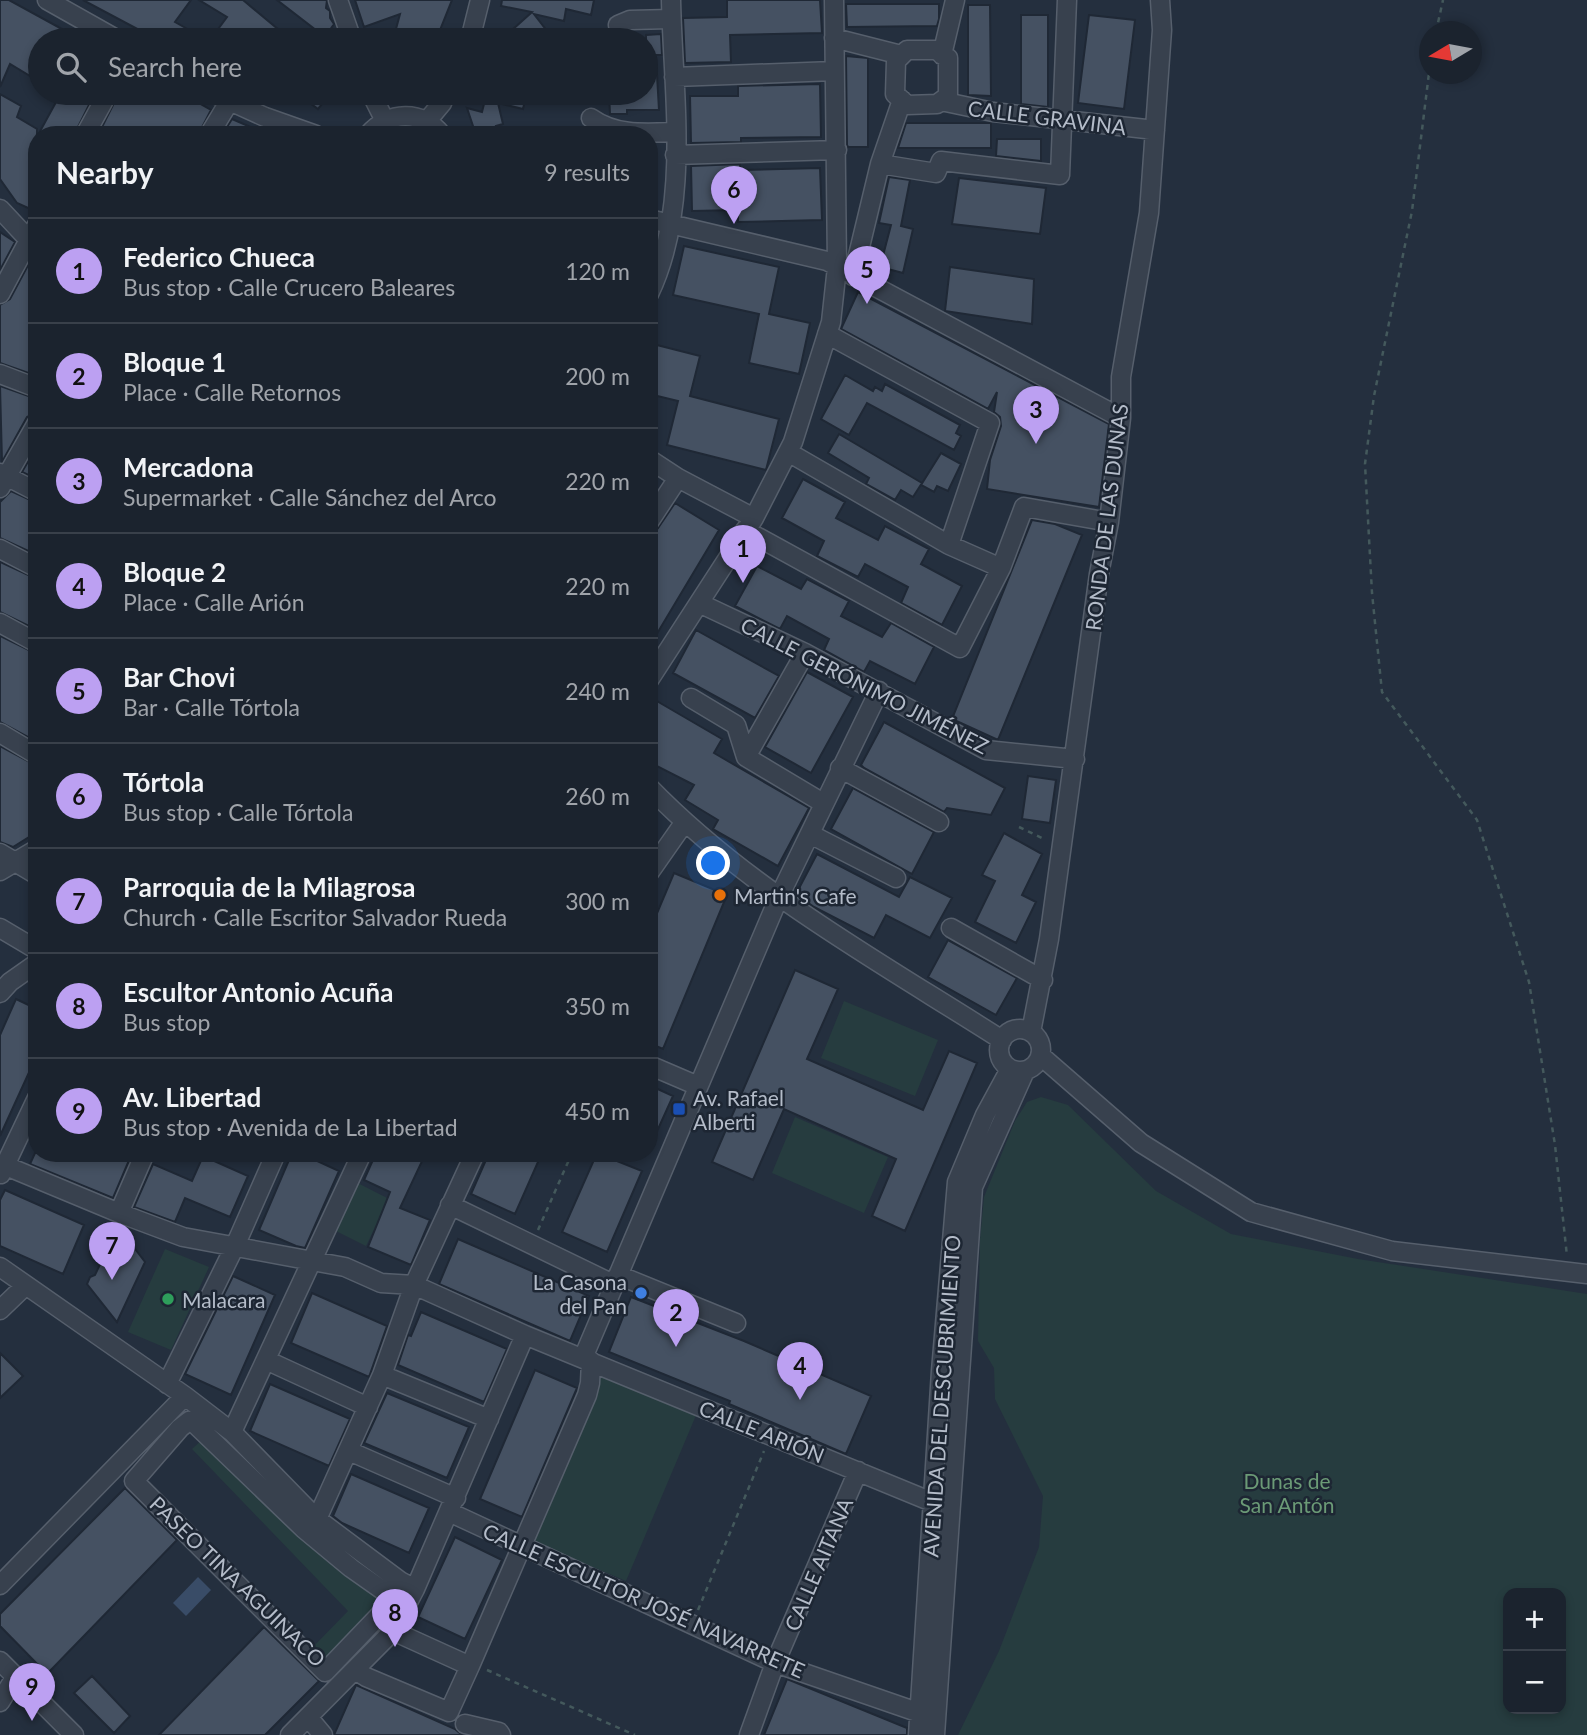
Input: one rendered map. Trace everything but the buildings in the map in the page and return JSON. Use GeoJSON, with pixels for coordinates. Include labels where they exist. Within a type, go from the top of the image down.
{"type":"FeatureCollection","features":[{"type":"Feature","properties":{"kind":"street"},"geometry":{"type":"LineString","coordinates":[[47,0],[97,28]]}},
{"type":"Feature","properties":{"kind":"street"},"geometry":{"type":"LineString","coordinates":[[338,0],[348,28]]}},
{"type":"Feature","properties":{"kind":"street"},"geometry":{"type":"LineString","coordinates":[[473,28],[481,0]]}},
{"type":"Feature","properties":{"kind":"street"},"geometry":{"type":"LineString","coordinates":[[658,276],[671,224],[675,155],[671,0]]}},
{"type":"Feature","properties":{"kind":"street"},"geometry":{"type":"LineString","coordinates":[[834,0],[837,150],[845,272]]}},
{"type":"Feature","properties":{"kind":"street"},"geometry":{"type":"LineString","coordinates":[[942,55],[955,0]]}},
{"type":"Feature","properties":{"kind":"street"},"geometry":{"type":"LineString","coordinates":[[880,164],[936,173],[942,161],[1060,175],[1067,0]]}},
{"type":"Feature","properties":{"kind":"street","name":"RONDA DE LAS DUNAS"},"geometry":{"type":"LineString","coordinates":[[1031,1032],[1043,980],[1063,846],[1099,574],[1109,522],[1121,418],[1121,377],[1149,213],[1161,30],[1160,0]]}},
{"type":"Feature","properties":{"kind":"street"},"geometry":{"type":"LineString","coordinates":[[618,25],[631,20],[671,19]]}},
{"type":"Feature","properties":{"kind":"street"},"geometry":{"type":"LineString","coordinates":[[834,38],[901,55]]}},
{"type":"Feature","properties":{"kind":"street"},"geometry":{"type":"LineString","coordinates":[[907,50],[936,50],[942,55],[948,58],[948,96],[941,102],[907,105],[895,94],[896,61],[907,50]]}},
{"type":"Feature","properties":{"kind":"street"},"geometry":{"type":"LineString","coordinates":[[674,77],[834,71]]}},
{"type":"Feature","properties":{"kind":"street"},"geometry":{"type":"LineString","coordinates":[[658,666],[749,524],[788,452],[902,100]]}},
{"type":"Feature","properties":{"kind":"street","name":"CALLE GRAVINA"},"geometry":{"type":"LineString","coordinates":[[941,102],[993,112],[1154,130]]}},
{"type":"Feature","properties":{"kind":"street"},"geometry":{"type":"LineString","coordinates":[[90,126],[101,105]]}},
{"type":"Feature","properties":{"kind":"street"},"geometry":{"type":"LineString","coordinates":[[214,126],[227,105]]}},
{"type":"Feature","properties":{"kind":"street"},"geometry":{"type":"LineString","coordinates":[[237,105],[292,126]]}},
{"type":"Feature","properties":{"kind":"street"},"geometry":{"type":"LineString","coordinates":[[377,105],[385,121]]}},
{"type":"Feature","properties":{"kind":"street"},"geometry":{"type":"LineString","coordinates":[[426,121],[440,105]]}},
{"type":"Feature","properties":{"kind":"street"},"geometry":{"type":"LineString","coordinates":[[379,126],[385,121],[406,116],[426,121],[432,126]]}},
{"type":"Feature","properties":{"kind":"street"},"geometry":{"type":"LineString","coordinates":[[591,118],[602,126]]}},
{"type":"Feature","properties":{"kind":"street"},"geometry":{"type":"LineString","coordinates":[[658,132],[675,132]]}},
{"type":"Feature","properties":{"kind":"street"},"geometry":{"type":"LineString","coordinates":[[675,155],[837,150]]}},
{"type":"Feature","properties":{"kind":"street"},"geometry":{"type":"LineString","coordinates":[[0,209],[28,231]]}},
{"type":"Feature","properties":{"kind":"street"},"geometry":{"type":"LineString","coordinates":[[658,221],[827,261],[1121,418]]}},
{"type":"Feature","properties":{"kind":"street"},"geometry":{"type":"LineString","coordinates":[[0,294],[28,246]]}},
{"type":"Feature","properties":{"kind":"street"},"geometry":{"type":"LineString","coordinates":[[827,334],[990,423],[949,545]]}},
{"type":"Feature","properties":{"kind":"street"},"geometry":{"type":"LineString","coordinates":[[0,374],[28,385]]}},
{"type":"Feature","properties":{"kind":"street"},"geometry":{"type":"LineString","coordinates":[[28,438],[2,480],[28,489]]}},
{"type":"Feature","properties":{"kind":"street"},"geometry":{"type":"LineString","coordinates":[[788,452],[949,545],[1001,568]]}},
{"type":"Feature","properties":{"kind":"street"},"geometry":{"type":"LineString","coordinates":[[658,464],[749,524],[960,648],[1001,568],[1024,507],[1109,522]]}},
{"type":"Feature","properties":{"kind":"street"},"geometry":{"type":"LineString","coordinates":[[658,508],[678,478]]}},
{"type":"Feature","properties":{"kind":"street"},"geometry":{"type":"LineString","coordinates":[[0,549],[28,563]]}},
{"type":"Feature","properties":{"kind":"street","name":"CALLE GERÓNIMO JIMÉNEZ"},"geometry":{"type":"LineString","coordinates":[[699,603],[805,653],[986,750],[1075,759]]}},
{"type":"Feature","properties":{"kind":"street"},"geometry":{"type":"LineString","coordinates":[[0,623],[28,638]]}},
{"type":"Feature","properties":{"kind":"street"},"geometry":{"type":"LineString","coordinates":[[746,757],[805,653]]}},
{"type":"Feature","properties":{"kind":"street"},"geometry":{"type":"LineString","coordinates":[[449,1712],[587,1395],[590,1383],[587,1359],[615,1279],[779,897],[879,691]]}},
{"type":"Feature","properties":{"kind":"street"},"geometry":{"type":"LineString","coordinates":[[691,698],[736,725],[746,757],[823,803]]}},
{"type":"Feature","properties":{"kind":"street"},"geometry":{"type":"LineString","coordinates":[[0,733],[28,750]]}},
{"type":"Feature","properties":{"kind":"street"},"geometry":{"type":"LineString","coordinates":[[841,768],[939,822]]}},
{"type":"Feature","properties":{"kind":"street"},"geometry":{"type":"LineString","coordinates":[[658,796],[684,823],[779,897],[1002,1040]]}},
{"type":"Feature","properties":{"kind":"street"},"geometry":{"type":"LineString","coordinates":[[658,860],[684,823]]}},
{"type":"Feature","properties":{"kind":"street"},"geometry":{"type":"LineString","coordinates":[[810,834],[896,878]]}},
{"type":"Feature","properties":{"kind":"street"},"geometry":{"type":"LineString","coordinates":[[5,862],[28,853]]}},
{"type":"Feature","properties":{"kind":"street"},"geometry":{"type":"LineString","coordinates":[[5,862],[28,871]]}},
{"type":"Feature","properties":{"kind":"street"},"geometry":{"type":"LineString","coordinates":[[0,928],[28,945]]}},
{"type":"Feature","properties":{"kind":"street"},"geometry":{"type":"LineString","coordinates":[[951,928],[1043,980]]}},
{"type":"Feature","properties":{"kind":"street"},"geometry":{"type":"LineString","coordinates":[[0,993],[28,969]]}},
{"type":"Feature","properties":{"kind":"street"},"geometry":{"type":"LineString","coordinates":[[1018,1029],[1031,1032],[1040,1042],[1041,1056],[1035,1066],[1018,1070],[1001,1059],[999,1053],[1006,1034],[1018,1029]]}},
{"type":"Feature","properties":{"kind":"street"},"geometry":{"type":"LineString","coordinates":[[1041,1056],[1141,1143],[1251,1213],[1392,1251],[1578,1273]]}},
{"type":"Feature","properties":{"kind":"street"},"geometry":{"type":"LineString","coordinates":[[658,1069],[698,1086]]}},
{"type":"Feature","properties":{"kind":"street","name":"AVENIDA DEL DESCUBRIMIENTO"},"geometry":{"type":"LineString","coordinates":[[918,1735],[932,1502],[957,1182],[985,1115],[1018,1070]]}},
{"type":"Feature","properties":{"kind":"street","name":"AVENIDA DEL DESCUBRIMIENTO"},"geometry":{"type":"LineString","coordinates":[[934,1735],[972,1188],[1018,1070]]}},
{"type":"Feature","properties":{"kind":"street"},"geometry":{"type":"LineString","coordinates":[[2,1169],[28,1116]]}},
{"type":"Feature","properties":{"kind":"street"},"geometry":{"type":"LineString","coordinates":[[119,1213],[141,1162]]}},
{"type":"Feature","properties":{"kind":"street"},"geometry":{"type":"LineString","coordinates":[[166,1384],[235,1245],[272,1162]]}},
{"type":"Feature","properties":{"kind":"street"},"geometry":{"type":"LineString","coordinates":[[232,1432],[358,1162]]}},
{"type":"Feature","properties":{"kind":"street"},"geometry":{"type":"LineString","coordinates":[[317,1518],[382,1375],[414,1285],[467,1162]]}},
{"type":"Feature","properties":{"kind":"street","name":"CALLE ARIÓN"},"geometry":{"type":"LineString","coordinates":[[2,1169],[183,1237],[345,1267],[381,1283],[414,1285],[525,1335],[932,1502]]}},
{"type":"Feature","properties":{"kind":"street"},"geometry":{"type":"LineString","coordinates":[[450,1205],[532,1245],[615,1279],[736,1323]]}},
{"type":"Feature","properties":{"kind":"street"},"geometry":{"type":"LineString","coordinates":[[0,1267],[232,1432],[317,1518],[400,1581],[415,1589]]}},
{"type":"Feature","properties":{"kind":"street"},"geometry":{"type":"LineString","coordinates":[[0,1310],[26,1284]]}},
{"type":"Feature","properties":{"kind":"street"},"geometry":{"type":"LineString","coordinates":[[290,1735],[393,1631],[415,1589],[525,1335]]}},
{"type":"Feature","properties":{"kind":"street"},"geometry":{"type":"LineString","coordinates":[[267,1360],[368,1407]]}},
{"type":"Feature","properties":{"kind":"street"},"geometry":{"type":"LineString","coordinates":[[382,1375],[489,1419]]}},
{"type":"Feature","properties":{"kind":"street"},"geometry":{"type":"LineString","coordinates":[[0,1585],[185,1396]]}},
{"type":"Feature","properties":{"kind":"street","name":"PASEO TINA AGUINACO"},"geometry":{"type":"LineString","coordinates":[[189,1422],[196,1425],[304,1529],[351,1568],[395,1599],[325,1672],[134,1480],[180,1429],[189,1422]]}},
{"type":"Feature","properties":{"kind":"street","name":"CALLE ESCULTOR JOSÉ NAVARRETE"},"geometry":{"type":"LineString","coordinates":[[349,1451],[521,1544],[775,1663],[920,1713]]}},
{"type":"Feature","properties":{"kind":"street","name":"CALLE AITANA"},"geometry":{"type":"LineString","coordinates":[[749,1735],[775,1663],[858,1471]]}},
{"type":"Feature","properties":{"kind":"street"},"geometry":{"type":"LineString","coordinates":[[393,1631],[470,1666]]}},
{"type":"Feature","properties":{"kind":"street"},"geometry":{"type":"LineString","coordinates":[[0,1661],[74,1735]]}},
{"type":"Feature","properties":{"kind":"street"},"geometry":{"type":"LineString","coordinates":[[355,1670],[449,1712],[464,1729],[499,1732],[501,1735]]}},
{"type":"Feature","properties":{"kind":"street"},"geometry":{"type":"LineString","coordinates":[[0,1702],[16,1676]]}},
{"type":"Feature","properties":{"kind":"street"},"geometry":{"type":"LineString","coordinates":[[308,1717],[323,1735]]}},
{"type":"Feature","properties":{"kind":"path"},"geometry":{"type":"LineString","coordinates":[[1438,21],[1443,0]]}},
{"type":"Feature","properties":{"kind":"path"},"geometry":{"type":"LineString","coordinates":[[1428,84],[1412,211],[1374,396],[1365,464],[1372,593],[1382,692],[1477,820],[1530,982],[1578,1273]]}},
{"type":"Feature","properties":{"kind":"path"},"geometry":{"type":"LineString","coordinates":[[1019,827],[1063,846]]}},
{"type":"Feature","properties":{"kind":"path"},"geometry":{"type":"LineString","coordinates":[[532,1245],[568,1162]]}},
{"type":"Feature","properties":{"kind":"path"},"geometry":{"type":"LineString","coordinates":[[692,1623],[771,1435]]}},
{"type":"Feature","properties":{"kind":"path"},"geometry":{"type":"LineString","coordinates":[[470,1666],[480,1667],[635,1735]]}},
{"type":"Feature","properties":{"kind":"green space"},"geometry":{"type":"Polygon","coordinates":[[[844,1001],[938,1040],[915,1096],[821,1058],[844,1001]]]}},
{"type":"Feature","properties":{"kind":"green space","name":"Dunas de San Antón"},"geometry":{"type":"Polygon","coordinates":[[[1041,1097],[1068,1105],[1156,1191],[1231,1234],[1358,1259],[1587,1294],[1587,1735],[958,1735],[999,1651],[1039,1547],[1043,1496],[995,1399],[994,1368],[978,1341],[980,1239],[984,1197],[1015,1121],[1027,1102],[1041,1097]]]}},
{"type":"Feature","properties":{"kind":"green space"},"geometry":{"type":"Polygon","coordinates":[[[795,1117],[888,1157],[864,1213],[772,1173],[795,1117]]]}},
{"type":"Feature","properties":{"kind":"green space"},"geometry":{"type":"Polygon","coordinates":[[[344,1176],[389,1199],[366,1246],[320,1223],[344,1176]]]}},
{"type":"Feature","properties":{"kind":"green space","name":"Malacara"},"geometry":{"type":"Polygon","coordinates":[[[165,1249],[209,1267],[171,1350],[128,1332],[165,1249]]]}},
{"type":"Feature","properties":{"kind":"green space"},"geometry":{"type":"Polygon","coordinates":[[[601,1373],[697,1413],[626,1581],[531,1541],[601,1373]]]}},
{"type":"Feature","properties":{"kind":"green space"},"geometry":{"type":"Polygon","coordinates":[[[204,1438],[388,1601],[329,1662],[313,1647],[348,1611],[192,1449],[204,1438]]]}},
{"type":"Feature","properties":{"kind":"water"},"geometry":{"type":"Polygon","coordinates":[[[198,1577],[211,1590],[186,1616],[173,1603],[198,1577]]]}},
{"type":"Feature","properties":{"kind":"place","name":"Tórtola"},"geometry":{"type":"Point","coordinates":[734,224]}},
{"type":"Feature","properties":{"kind":"place","name":"Bar Chovi"},"geometry":{"type":"Point","coordinates":[867,304]}},
{"type":"Feature","properties":{"kind":"place","name":"Mercadona"},"geometry":{"type":"Point","coordinates":[1036,444]}},
{"type":"Feature","properties":{"kind":"place","name":"Federico Chueca"},"geometry":{"type":"Point","coordinates":[743,583]}},
{"type":"Feature","properties":{"kind":"place","name":"Martin's Cafe"},"geometry":{"type":"Point","coordinates":[720,895]}},
{"type":"Feature","properties":{"kind":"place","name":"Av. Rafael Alberti"},"geometry":{"type":"Point","coordinates":[679,1109]}},
{"type":"Feature","properties":{"kind":"place","name":"Parroquia de la Milagrosa"},"geometry":{"type":"Point","coordinates":[112,1280]}},
{"type":"Feature","properties":{"kind":"place","name":"La Casona del Pan"},"geometry":{"type":"Point","coordinates":[641,1293]}},
{"type":"Feature","properties":{"kind":"place","name":"Malacara"},"geometry":{"type":"Point","coordinates":[168,1299]}},
{"type":"Feature","properties":{"kind":"place","name":"Bloque 1"},"geometry":{"type":"Point","coordinates":[676,1347]}},
{"type":"Feature","properties":{"kind":"place","name":"Bloque 2"},"geometry":{"type":"Point","coordinates":[800,1400]}},
{"type":"Feature","properties":{"kind":"place","name":"Escultor Antonio Acuña"},"geometry":{"type":"Point","coordinates":[395,1647]}},
{"type":"Feature","properties":{"kind":"place","name":"Av. Libertad"},"geometry":{"type":"Point","coordinates":[32,1721]}}]}
